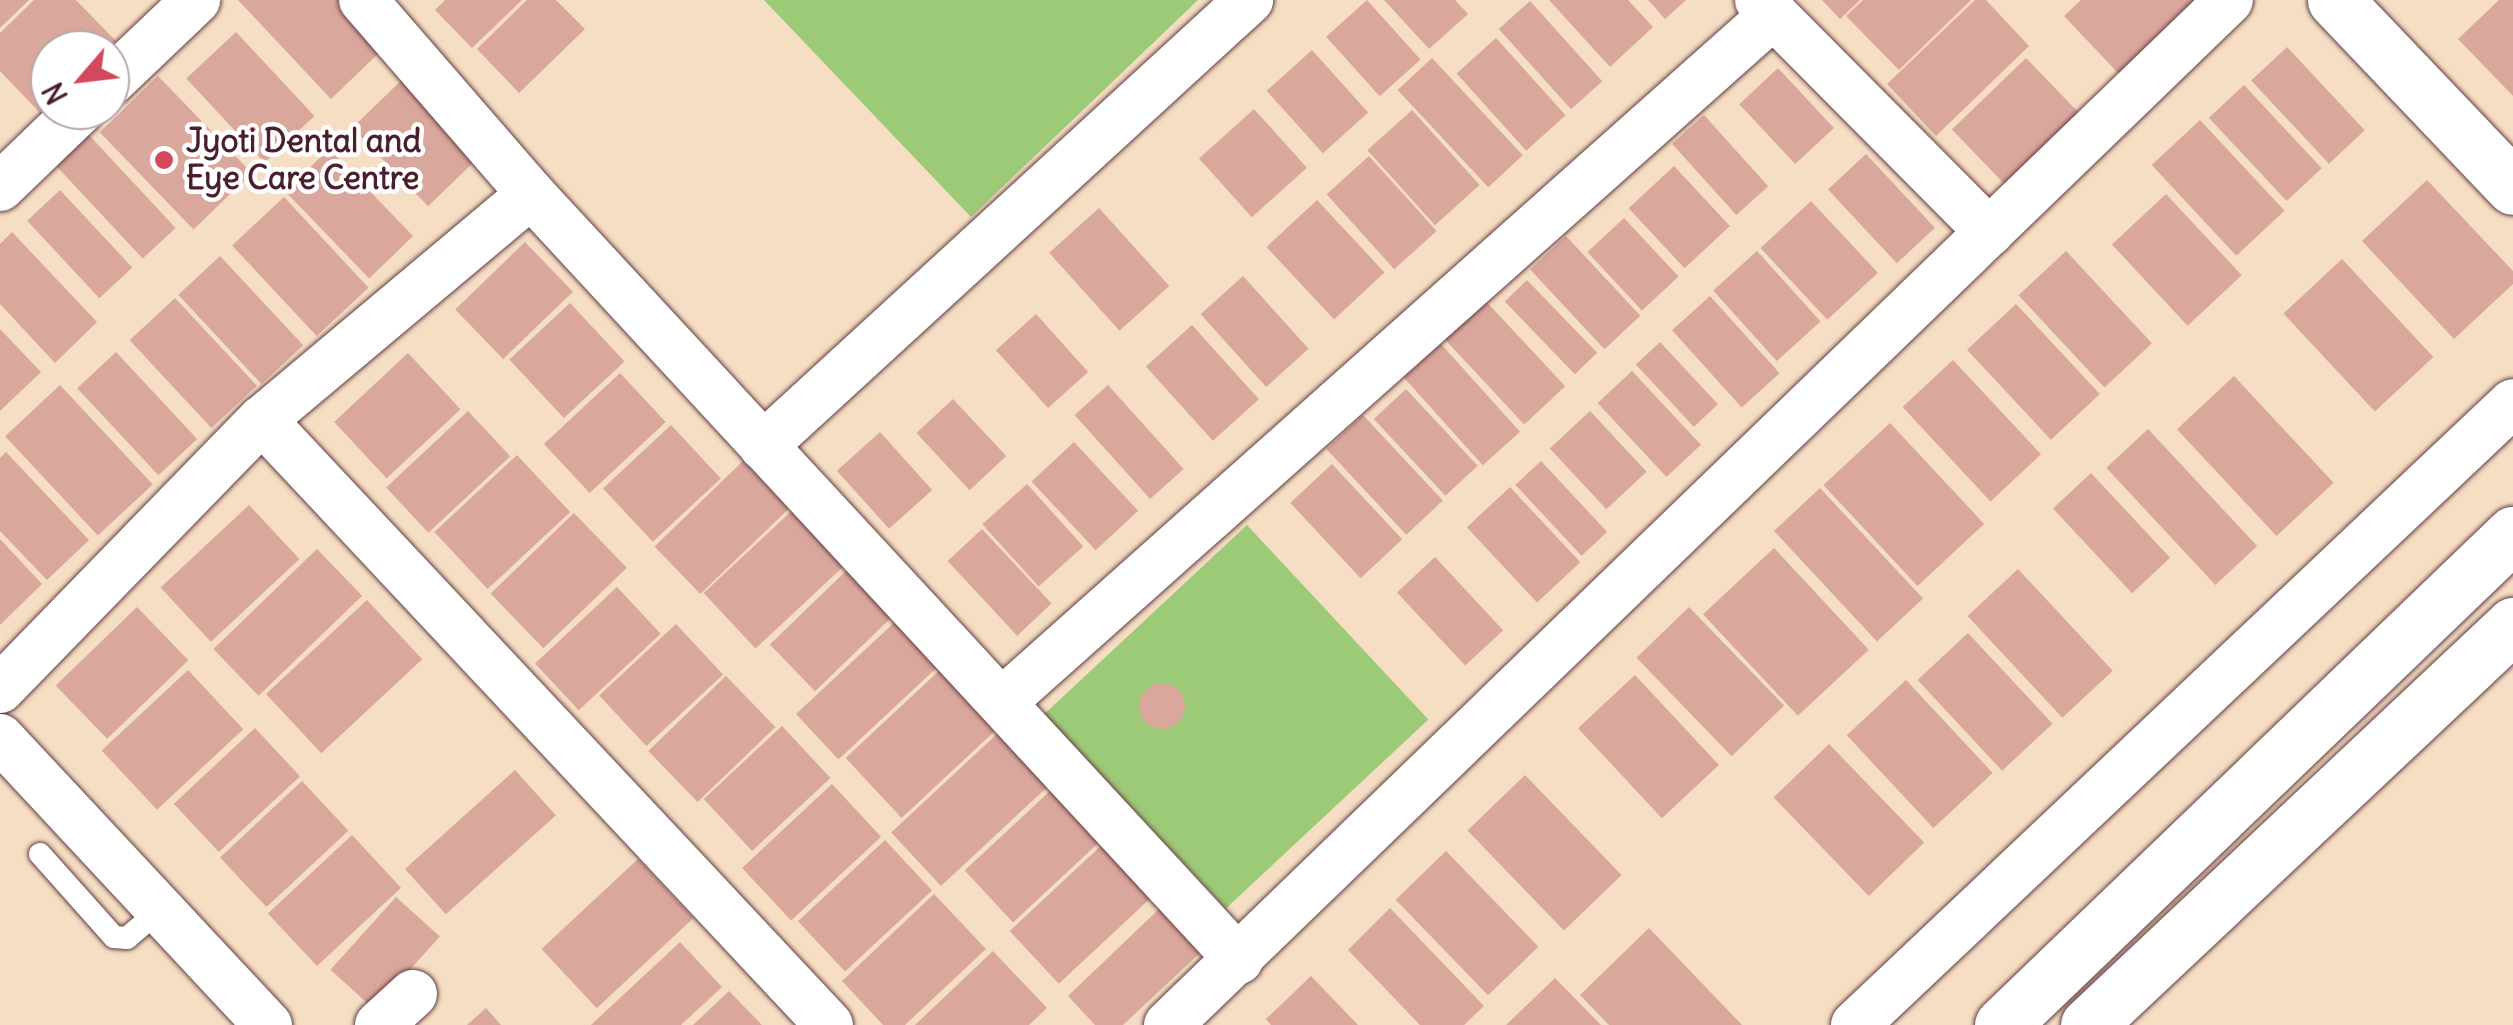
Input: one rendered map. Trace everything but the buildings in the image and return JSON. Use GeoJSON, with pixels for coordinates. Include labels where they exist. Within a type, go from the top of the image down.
{"type":"FeatureCollection","features":[{"type":"Feature","properties":{"kind":"street"},"geometry":{"type":"LineString","coordinates":[[130,63],[196,0]]}},
{"type":"Feature","properties":{"kind":"street"},"geometry":{"type":"LineString","coordinates":[[363,0],[531,194],[1239,960]]}},
{"type":"Feature","properties":{"kind":"street"},"geometry":{"type":"LineString","coordinates":[[763,446],[1249,0]]}},
{"type":"Feature","properties":{"kind":"street"},"geometry":{"type":"LineString","coordinates":[[1168,1025],[2229,0]]}},
{"type":"Feature","properties":{"kind":"street"},"geometry":{"type":"LineString","coordinates":[[2335,0],[2513,187]]}},
{"type":"Feature","properties":{"kind":"street"},"geometry":{"type":"LineString","coordinates":[[1002,702],[1766,7],[1989,232]]}},
{"type":"Feature","properties":{"kind":"street"},"geometry":{"type":"LineString","coordinates":[[4,174],[56,130]]}},
{"type":"Feature","properties":{"kind":"street"},"geometry":{"type":"LineString","coordinates":[[0,690],[262,420],[531,194]]}},
{"type":"Feature","properties":{"kind":"street"},"geometry":{"type":"LineString","coordinates":[[1855,1025],[2513,404]]}},
{"type":"Feature","properties":{"kind":"street"},"geometry":{"type":"LineString","coordinates":[[262,420],[829,1025]]}},
{"type":"Feature","properties":{"kind":"street"},"geometry":{"type":"LineString","coordinates":[[2002,1025],[2513,534]]}},
{"type":"Feature","properties":{"kind":"street"},"geometry":{"type":"LineString","coordinates":[[2088,1025],[2513,625]]}},
{"type":"Feature","properties":{"kind":"street"},"geometry":{"type":"LineString","coordinates":[[0,738],[268,1025]]}},
{"type":"Feature","properties":{"kind":"lane"},"geometry":{"type":"LineString","coordinates":[[40,854],[114,937],[128,938],[160,910]]}},
{"type":"Feature","properties":{"kind":"green space"},"geometry":{"type":"Polygon","coordinates":[[[764,0],[1198,0],[971,217],[764,0]]]}},
{"type":"Feature","properties":{"kind":"green space"},"geometry":{"type":"Polygon","coordinates":[[[1247,525],[1428,720],[1226,908],[1044,714],[1247,525]]]}},
{"type":"Feature","properties":{"kind":"place","name":"Jyoti Dental and Eye Care Centre"},"geometry":{"type":"Point","coordinates":[164,160]}}]}
